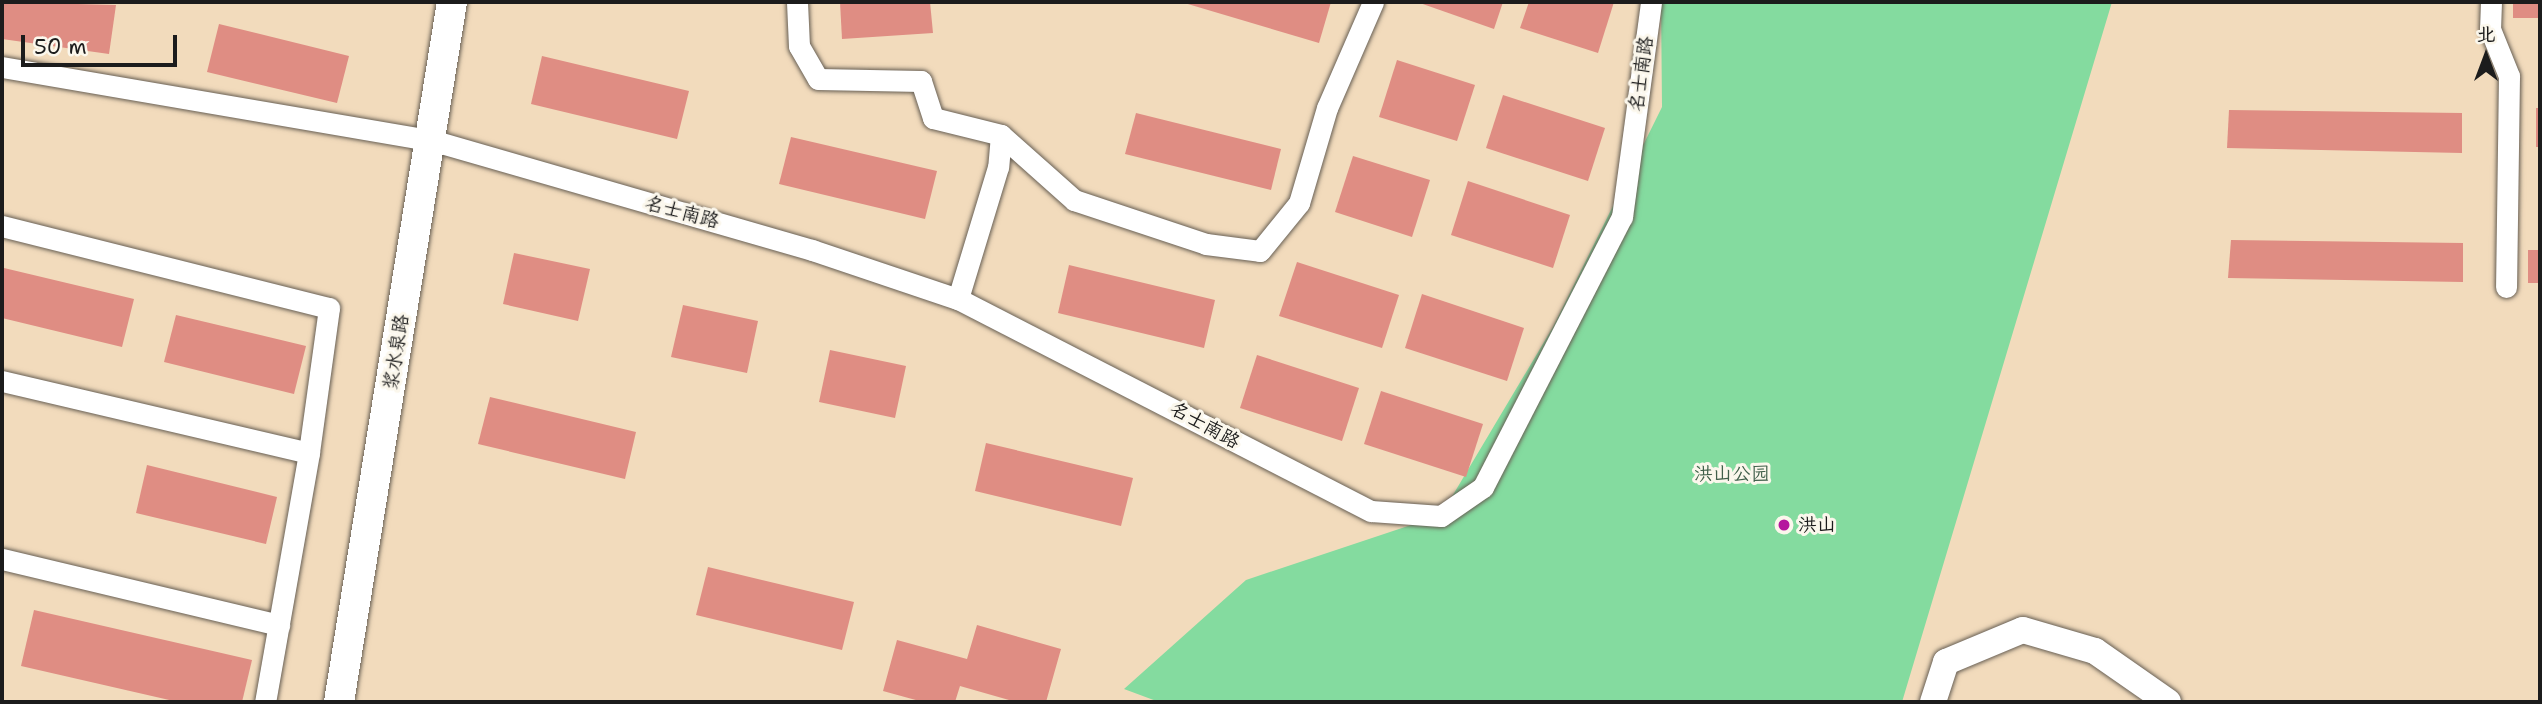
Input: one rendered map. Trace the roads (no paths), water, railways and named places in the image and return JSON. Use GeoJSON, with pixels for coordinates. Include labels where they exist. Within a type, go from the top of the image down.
{"type":"FeatureCollection","features":[{"type":"Feature","properties":{"kind":"main road","name":"浆水泉路"},"geometry":{"type":"LineString","coordinates":[[339,702],[452,2]]}},
{"type":"Feature","properties":{"kind":"street"},"geometry":{"type":"LineString","coordinates":[[797,2],[799,46],[818,79],[921,81],[933,118],[1001,135],[1074,200],[1206,244],[1260,251],[1299,203],[1327,108],[1373,2]]}},
{"type":"Feature","properties":{"kind":"street","name":"名士南路"},"geometry":{"type":"LineString","coordinates":[[2,67],[431,140],[958,299],[1371,512],[1441,516],[1483,487],[1622,217],[1651,2]]}},
{"type":"Feature","properties":{"kind":"street"},"geometry":{"type":"LineString","coordinates":[[2491,2],[2490,29],[2509,76],[2506,287]]}},
{"type":"Feature","properties":{"kind":"street"},"geometry":{"type":"LineString","coordinates":[[958,299],[998,167],[1001,135]]}},
{"type":"Feature","properties":{"kind":"street"},"geometry":{"type":"LineString","coordinates":[[2,226],[330,308],[309,453],[265,702]]}},
{"type":"Feature","properties":{"kind":"street"},"geometry":{"type":"LineString","coordinates":[[2,381],[309,453]]}},
{"type":"Feature","properties":{"kind":"street"},"geometry":{"type":"LineString","coordinates":[[2,559],[279,625]]}},
{"type":"Feature","properties":{"kind":"street"},"geometry":{"type":"LineString","coordinates":[[1933,702],[1946,662],[2023,630],[2095,651],[2168,702]]}},
{"type":"Feature","properties":{"kind":"place","name":"洪山"},"geometry":{"type":"Point","coordinates":[1784,525]}},
{"type":"Feature","properties":{"kind":"park label","name":"洪山公园"},"geometry":{"type":"Point","coordinates":[1732,474]}}]}
